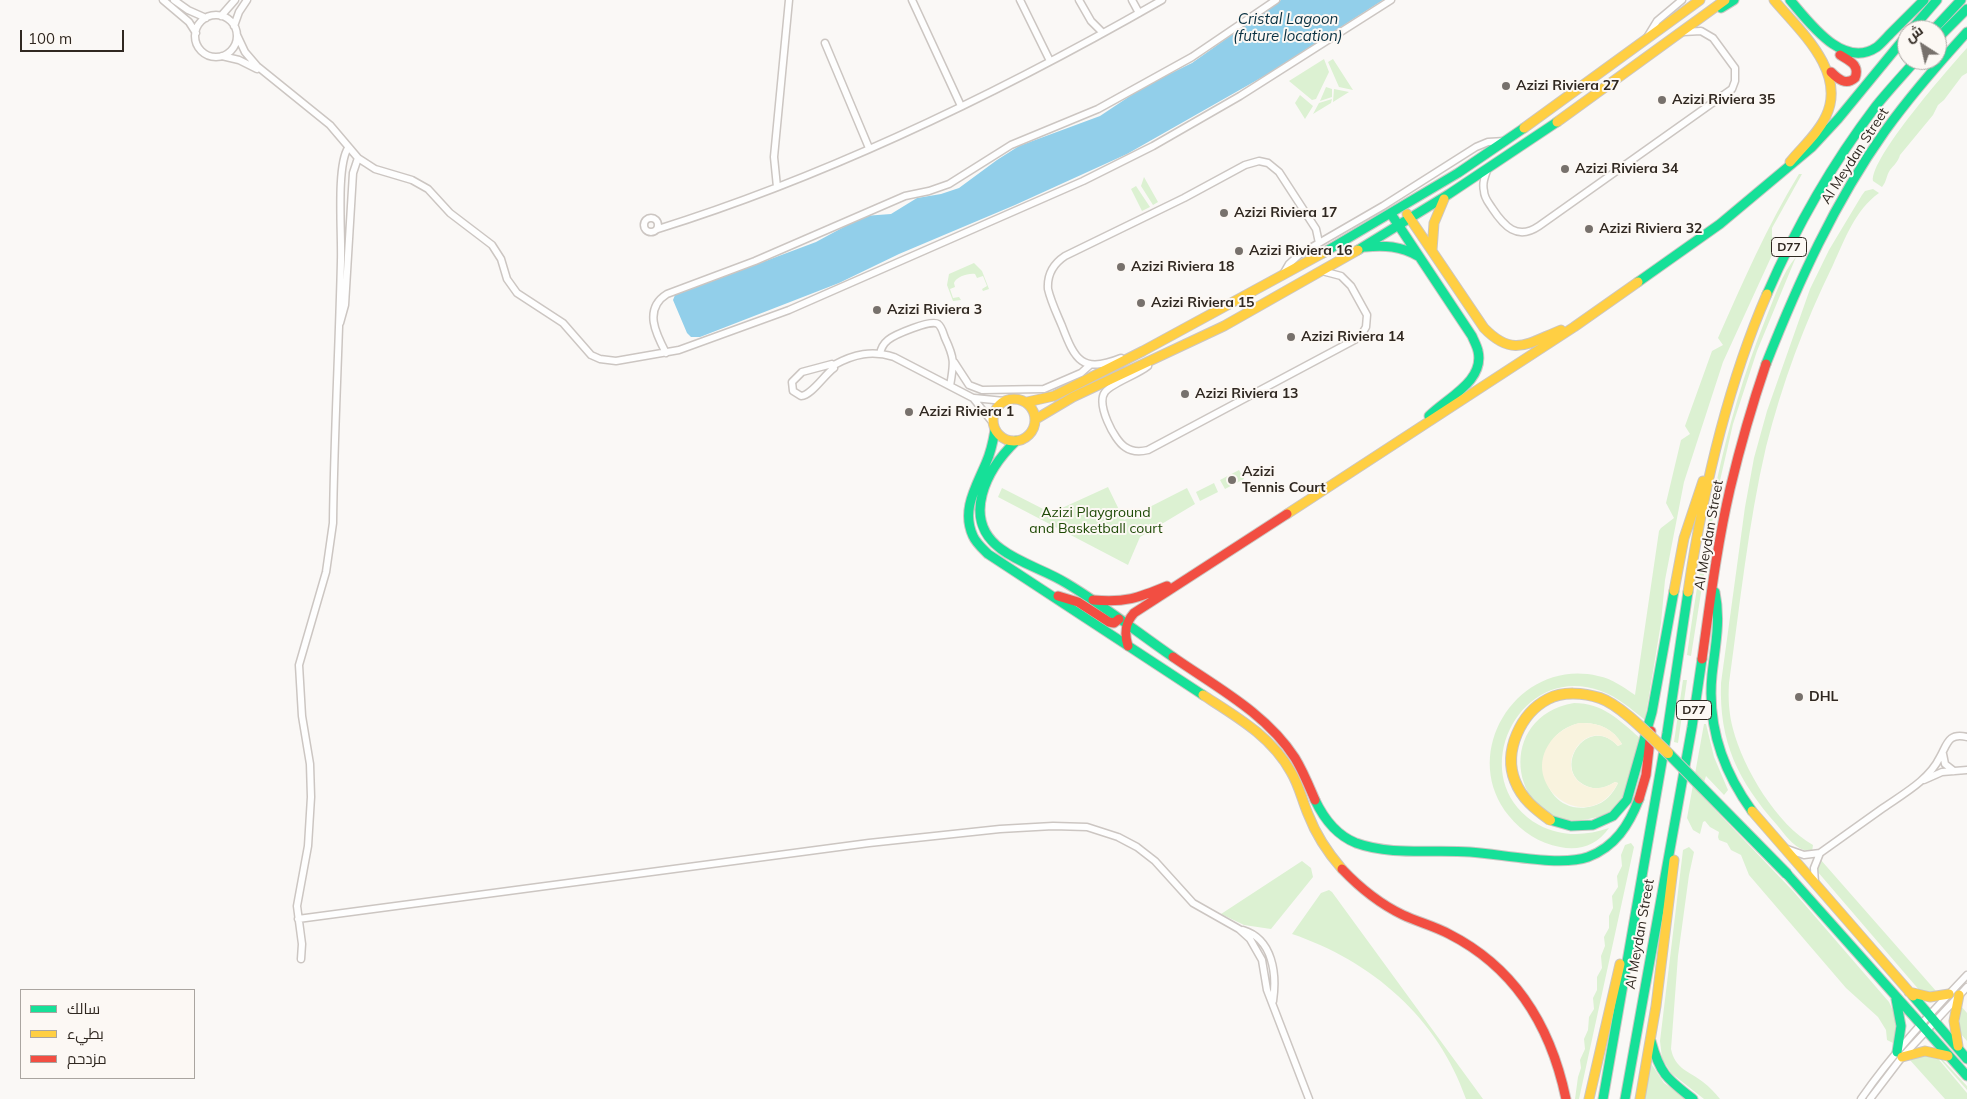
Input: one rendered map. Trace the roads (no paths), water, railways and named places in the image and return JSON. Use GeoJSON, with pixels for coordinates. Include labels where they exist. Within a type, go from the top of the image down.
{"type":"FeatureCollection","features":[{"type":"Feature","properties":{"kind":"street"},"geometry":{"type":"LineString","coordinates":[[163,0],[189,22],[196,33]]}},
{"type":"Feature","properties":{"kind":"street"},"geometry":{"type":"LineString","coordinates":[[174,0],[188,10],[206,18]]}},
{"type":"Feature","properties":{"kind":"street"},"geometry":{"type":"LineString","coordinates":[[221,16],[235,0]]}},
{"type":"Feature","properties":{"kind":"street"},"geometry":{"type":"LineString","coordinates":[[234,26],[239,12],[247,0]]}},
{"type":"Feature","properties":{"kind":"street"},"geometry":{"type":"LineString","coordinates":[[777,187],[774,157],[789,0]]}},
{"type":"Feature","properties":{"kind":"street"},"geometry":{"type":"LineString","coordinates":[[912,0],[961,106]]}},
{"type":"Feature","properties":{"kind":"street"},"geometry":{"type":"LineString","coordinates":[[1020,0],[1050,61]]}},
{"type":"Feature","properties":{"kind":"street"},"geometry":{"type":"LineString","coordinates":[[1079,0],[1092,21],[1103,33]]}},
{"type":"Feature","properties":{"kind":"street"},"geometry":{"type":"LineString","coordinates":[[1132,0],[1139,13]]}},
{"type":"Feature","properties":{"kind":"street"},"geometry":{"type":"LineString","coordinates":[[658,229],[777,187],[869,148],[961,106],[1050,61],[1162,0]]}},
{"type":"Feature","properties":{"kind":"street"},"geometry":{"type":"LineString","coordinates":[[666,353],[655,330],[652,316],[657,303],[667,294],[755,261],[905,196],[950,184],[1004,149],[1090,113],[1177,66],[1276,0]]}},
{"type":"Feature","properties":{"kind":"street"},"geometry":{"type":"LineString","coordinates":[[264,72],[247,64],[221,56],[209,55],[202,51],[196,41],[199,24],[206,18],[213,16],[221,16],[229,20],[234,26],[245,52],[264,72],[324,120],[358,158],[376,169],[412,180],[428,189],[450,213],[496,249],[507,279],[513,289],[522,297],[563,323],[575,334],[586,351],[595,357],[616,361],[666,353],[694,346],[825,296],[1119,164],[1240,96],[1391,0]]}},
{"type":"Feature","properties":{"kind":"street"},"geometry":{"type":"LineString","coordinates":[[1645,42],[1657,21],[1682,0]]}},
{"type":"Feature","properties":{"kind":"street"},"geometry":{"type":"LineString","coordinates":[[1026,402],[1054,396],[1144,351],[1282,277],[1391,214],[1506,141],[1645,42],[1700,0]]}},
{"type":"Feature","properties":{"kind":"street"},"geometry":{"type":"LineString","coordinates":[[1036,418],[1058,405],[1153,361],[1234,320],[1363,247],[1446,196],[1567,115],[1725,0]]}},
{"type":"Feature","properties":{"kind":"street"},"geometry":{"type":"LineString","coordinates":[[1707,14],[1734,0]]}},
{"type":"Feature","properties":{"kind":"street"},"geometry":{"type":"LineString","coordinates":[[1767,0],[1776,2],[1821,57],[1837,80],[1842,82],[1851,81],[1856,74],[1857,68],[1854,63],[1831,48],[1818,30]]}},
{"type":"Feature","properties":{"kind":"street"},"geometry":{"type":"LineString","coordinates":[[1790,0],[1833,45],[1842,51],[1852,54],[1868,52],[1881,44],[1924,0]]}},
{"type":"Feature","properties":{"kind":"street"},"geometry":{"type":"LineString","coordinates":[[1795,0],[1802,13]]}},
{"type":"Feature","properties":{"kind":"street"},"geometry":{"type":"LineString","coordinates":[[1920,20],[1937,0]]}},
{"type":"Feature","properties":{"kind":"street"},"geometry":{"type":"LineString","coordinates":[[1943,20],[1961,0]]}},
{"type":"Feature","properties":{"kind":"street"},"geometry":{"type":"LineString","coordinates":[[1947,29],[1967,8]]}},
{"type":"Feature","properties":{"kind":"street"},"geometry":{"type":"LineString","coordinates":[[1488,168],[1484,180],[1484,195],[1502,222],[1508,228],[1517,232],[1531,231],[1539,226],[1732,89],[1735,81],[1735,68],[1713,38],[1701,31],[1682,32]]}},
{"type":"Feature","properties":{"kind":"street","name":"Al Meydan Street"},"geometry":{"type":"LineString","coordinates":[[1625,1099],[1680,794],[1726,506],[1744,432],[1771,351],[1804,273],[1830,222],[1873,149],[1923,82],[1967,32]]}},
{"type":"Feature","properties":{"kind":"street"},"geometry":{"type":"LineString","coordinates":[[221,56],[230,50],[236,41],[237,35]]}},
{"type":"Feature","properties":{"kind":"street"},"geometry":{"type":"LineString","coordinates":[[825,44],[869,148]]}},
{"type":"Feature","properties":{"kind":"street"},"geometry":{"type":"LineString","coordinates":[[1052,595],[1078,602],[1110,622],[1122,622],[1574,327],[1742,208],[1784,174],[1825,134],[1897,46]]}},
{"type":"Feature","properties":{"kind":"street"},"geometry":{"type":"LineString","coordinates":[[1784,174],[1797,153],[1822,123],[1829,110],[1832,88],[1828,68]]}},
{"type":"Feature","properties":{"kind":"street","name":"Al Meydan Street"},"geometry":{"type":"LineString","coordinates":[[1603,1099],[1663,756],[1699,526],[1712,460],[1728,398],[1746,345],[1767,293],[1817,194],[1844,151],[1874,109],[1906,70]]}},
{"type":"Feature","properties":{"kind":"street"},"geometry":{"type":"LineString","coordinates":[[1282,277],[1292,260],[1476,147],[1494,141],[1506,141]]}},
{"type":"Feature","properties":{"kind":"street"},"geometry":{"type":"LineString","coordinates":[[344,261],[341,171],[343,159],[348,148]]}},
{"type":"Feature","properties":{"kind":"street"},"geometry":{"type":"LineString","coordinates":[[301,959],[302,944],[298,919],[298,899],[308,846],[311,797],[310,764],[302,716],[299,665],[319,601],[330,553],[333,523],[338,306],[353,173],[358,158]]}},
{"type":"Feature","properties":{"kind":"street"},"geometry":{"type":"LineString","coordinates":[[1144,351],[1108,363],[1090,365],[1081,361],[1072,352],[1049,294],[1048,280],[1051,270],[1057,262],[1065,256],[1176,202],[1245,165],[1259,161],[1268,163],[1279,172],[1316,228],[1319,244]]}},
{"type":"Feature","properties":{"kind":"street"},"geometry":{"type":"LineString","coordinates":[[1432,250],[1431,231],[1433,220],[1446,196]]}},
{"type":"Feature","properties":{"kind":"street"},"geometry":{"type":"LineString","coordinates":[[1402,207],[1484,328],[1497,340],[1514,346],[1526,346],[1554,332],[1574,327]]}},
{"type":"Feature","properties":{"kind":"street"},"geometry":{"type":"LineString","coordinates":[[1391,214],[1474,340],[1478,358],[1476,370],[1470,382],[1437,408],[1423,424]]}},
{"type":"Feature","properties":{"kind":"street"},"geometry":{"type":"LineString","coordinates":[[1363,247],[1392,246],[1408,250],[1420,258]]}},
{"type":"Feature","properties":{"kind":"street"},"geometry":{"type":"LineString","coordinates":[[1153,361],[1137,374],[1108,389],[1102,398],[1102,409],[1119,441],[1125,448],[1134,451],[1148,450],[1360,337],[1365,330],[1366,311],[1351,286],[1341,276],[1322,271]]}},
{"type":"Feature","properties":{"kind":"street"},"geometry":{"type":"LineString","coordinates":[[880,354],[884,344],[892,337],[934,323],[941,328],[954,362],[969,385],[982,390],[1044,389],[1081,373],[1090,365]]}},
{"type":"Feature","properties":{"kind":"street"},"geometry":{"type":"LineString","coordinates":[[834,365],[834,368],[807,395],[798,396],[793,391],[792,382],[799,374],[831,364],[834,365],[859,354],[880,354],[900,360],[972,398],[1004,401],[1013,398],[1026,402],[1033,409],[1036,418],[1032,432],[1025,438],[1016,441],[1006,440],[972,398]]}},
{"type":"Feature","properties":{"kind":"street"},"geometry":{"type":"LineString","coordinates":[[950,386],[954,362]]}},
{"type":"Feature","properties":{"kind":"street"},"geometry":{"type":"LineString","coordinates":[[1004,401],[995,411],[991,453],[969,500],[967,512],[971,532],[978,544],[988,554],[1242,719],[1270,743],[1291,772],[1320,839],[1334,860],[1360,887],[1402,915],[1441,930],[1463,942],[1503,972],[1523,995],[1544,1030],[1558,1064],[1566,1099]]}},
{"type":"Feature","properties":{"kind":"street"},"geometry":{"type":"LineString","coordinates":[[1016,441],[998,461],[982,493],[980,512],[985,531],[992,542],[1002,551],[1051,574],[1091,600],[1252,712],[1270,727],[1285,744],[1298,764],[1320,811],[1330,825],[1351,840],[1375,849],[1466,851],[1564,861],[1580,859],[1596,853],[1610,845],[1622,833],[1635,812],[1646,774],[1652,712]]}},
{"type":"Feature","properties":{"kind":"street"},"geometry":{"type":"LineString","coordinates":[[1712,460],[1699,490],[1684,538],[1652,712],[1629,793],[1619,811],[1607,820],[1586,826],[1571,826],[1550,820],[1530,807],[1516,788],[1510,765],[1512,741],[1523,720],[1540,704],[1562,695],[1578,694],[1593,696],[1612,705],[1665,750],[1721,805],[1787,874],[1967,1076]]}},
{"type":"Feature","properties":{"kind":"street"},"geometry":{"type":"LineString","coordinates":[[1091,600],[1118,603],[1130,602],[1181,582]]}},
{"type":"Feature","properties":{"kind":"street"},"geometry":{"type":"LineString","coordinates":[[1713,586],[1718,608],[1719,625],[1711,700],[1713,723],[1725,767],[1741,797],[1967,1058]]}},
{"type":"Feature","properties":{"kind":"street"},"geometry":{"type":"LineString","coordinates":[[1122,622],[1128,646]]}},
{"type":"Feature","properties":{"kind":"street"},"geometry":{"type":"LineString","coordinates":[[1782,846],[1799,854],[1810,855],[1820,853],[1921,781],[1935,767],[1945,744],[1950,740],[1959,736],[1967,737]]}},
{"type":"Feature","properties":{"kind":"street"},"geometry":{"type":"LineString","coordinates":[[1942,753],[1945,764],[1954,770]]}},
{"type":"Feature","properties":{"kind":"street"},"geometry":{"type":"LineString","coordinates":[[1921,781],[1942,772],[1967,770]]}},
{"type":"Feature","properties":{"kind":"street"},"geometry":{"type":"LineString","coordinates":[[1640,1099],[1659,985],[1676,845],[1680,794]]}},
{"type":"Feature","properties":{"kind":"street"},"geometry":{"type":"LineString","coordinates":[[298,919],[869,843],[982,830],[1065,826],[1098,830],[1128,842],[1155,861],[1193,903],[1239,929],[1250,939],[1259,952],[1264,966],[1267,990],[1309,1099]]}},
{"type":"Feature","properties":{"kind":"street"},"geometry":{"type":"LineString","coordinates":[[1815,884],[1814,868],[1820,853]]}},
{"type":"Feature","properties":{"kind":"street"},"geometry":{"type":"LineString","coordinates":[[1590,1099],[1619,967],[1633,925]]}},
{"type":"Feature","properties":{"kind":"street"},"geometry":{"type":"LineString","coordinates":[[1861,1099],[1931,1018],[1954,995],[1967,975]]}},
{"type":"Feature","properties":{"kind":"street"},"geometry":{"type":"LineString","coordinates":[[1909,992],[1930,997],[1954,995],[1967,987]]}},
{"type":"Feature","properties":{"kind":"street"},"geometry":{"type":"LineString","coordinates":[[1954,995],[1954,1022],[1959,1050]]}},
{"type":"Feature","properties":{"kind":"street"},"geometry":{"type":"LineString","coordinates":[[1870,1099],[1899,1054],[1900,1018],[1894,996]]}},
{"type":"Feature","properties":{"kind":"street"},"geometry":{"type":"LineString","coordinates":[[1650,1038],[1657,1064],[1664,1076],[1674,1086],[1693,1099]]}},
{"type":"Feature","properties":{"kind":"street"},"geometry":{"type":"LineString","coordinates":[[1899,1054],[1925,1051],[1937,1052],[1949,1057]]}},
{"type":"Feature","properties":{"kind":"water","name":"Cristal Lagoon (future location)"},"geometry":{"type":"Polygon","coordinates":[[[1281,0],[1383,0],[1266,75],[1127,154],[1015,205],[899,254],[839,283],[700,337],[691,337],[687,333],[673,300],[675,295],[816,242],[864,216],[891,214],[917,198],[941,194],[959,188],[1019,146],[1100,116],[1145,86],[1192,63],[1281,0]]]}},
{"type":"Feature","properties":{"kind":"place","name":"Azizi Riviera 27"},"geometry":{"type":"Point","coordinates":[1506,86]}},
{"type":"Feature","properties":{"kind":"place","name":"Azizi Riviera 35"},"geometry":{"type":"Point","coordinates":[1662,100]}},
{"type":"Feature","properties":{"kind":"place","name":"Azizi Riviera 34"},"geometry":{"type":"Point","coordinates":[1565,169]}},
{"type":"Feature","properties":{"kind":"place","name":"Azizi Riviera 17"},"geometry":{"type":"Point","coordinates":[1224,213]}},
{"type":"Feature","properties":{"kind":"place","name":"Azizi Riviera 32"},"geometry":{"type":"Point","coordinates":[1589,229]}},
{"type":"Feature","properties":{"kind":"place","name":"Azizi Riviera 16"},"geometry":{"type":"Point","coordinates":[1239,251]}},
{"type":"Feature","properties":{"kind":"place","name":"Azizi Riviera 18"},"geometry":{"type":"Point","coordinates":[1121,267]}},
{"type":"Feature","properties":{"kind":"place","name":"Azizi Riviera 15"},"geometry":{"type":"Point","coordinates":[1141,303]}},
{"type":"Feature","properties":{"kind":"place","name":"Azizi Riviera 3"},"geometry":{"type":"Point","coordinates":[877,310]}},
{"type":"Feature","properties":{"kind":"place","name":"Azizi Riviera 14"},"geometry":{"type":"Point","coordinates":[1291,337]}},
{"type":"Feature","properties":{"kind":"place","name":"Azizi Riviera 13"},"geometry":{"type":"Point","coordinates":[1185,394]}},
{"type":"Feature","properties":{"kind":"place","name":"Azizi Riviera 1"},"geometry":{"type":"Point","coordinates":[909,412]}},
{"type":"Feature","properties":{"kind":"place","name":"Azizi Tennis Court"},"geometry":{"type":"Point","coordinates":[1232,480]}},
{"type":"Feature","properties":{"kind":"place","name":"DHL"},"geometry":{"type":"Point","coordinates":[1799,697]}},
{"type":"Feature","properties":{"kind":"park label","name":"Azizi Playground and Basketball court"},"geometry":{"type":"Point","coordinates":[1096,522]}}]}
